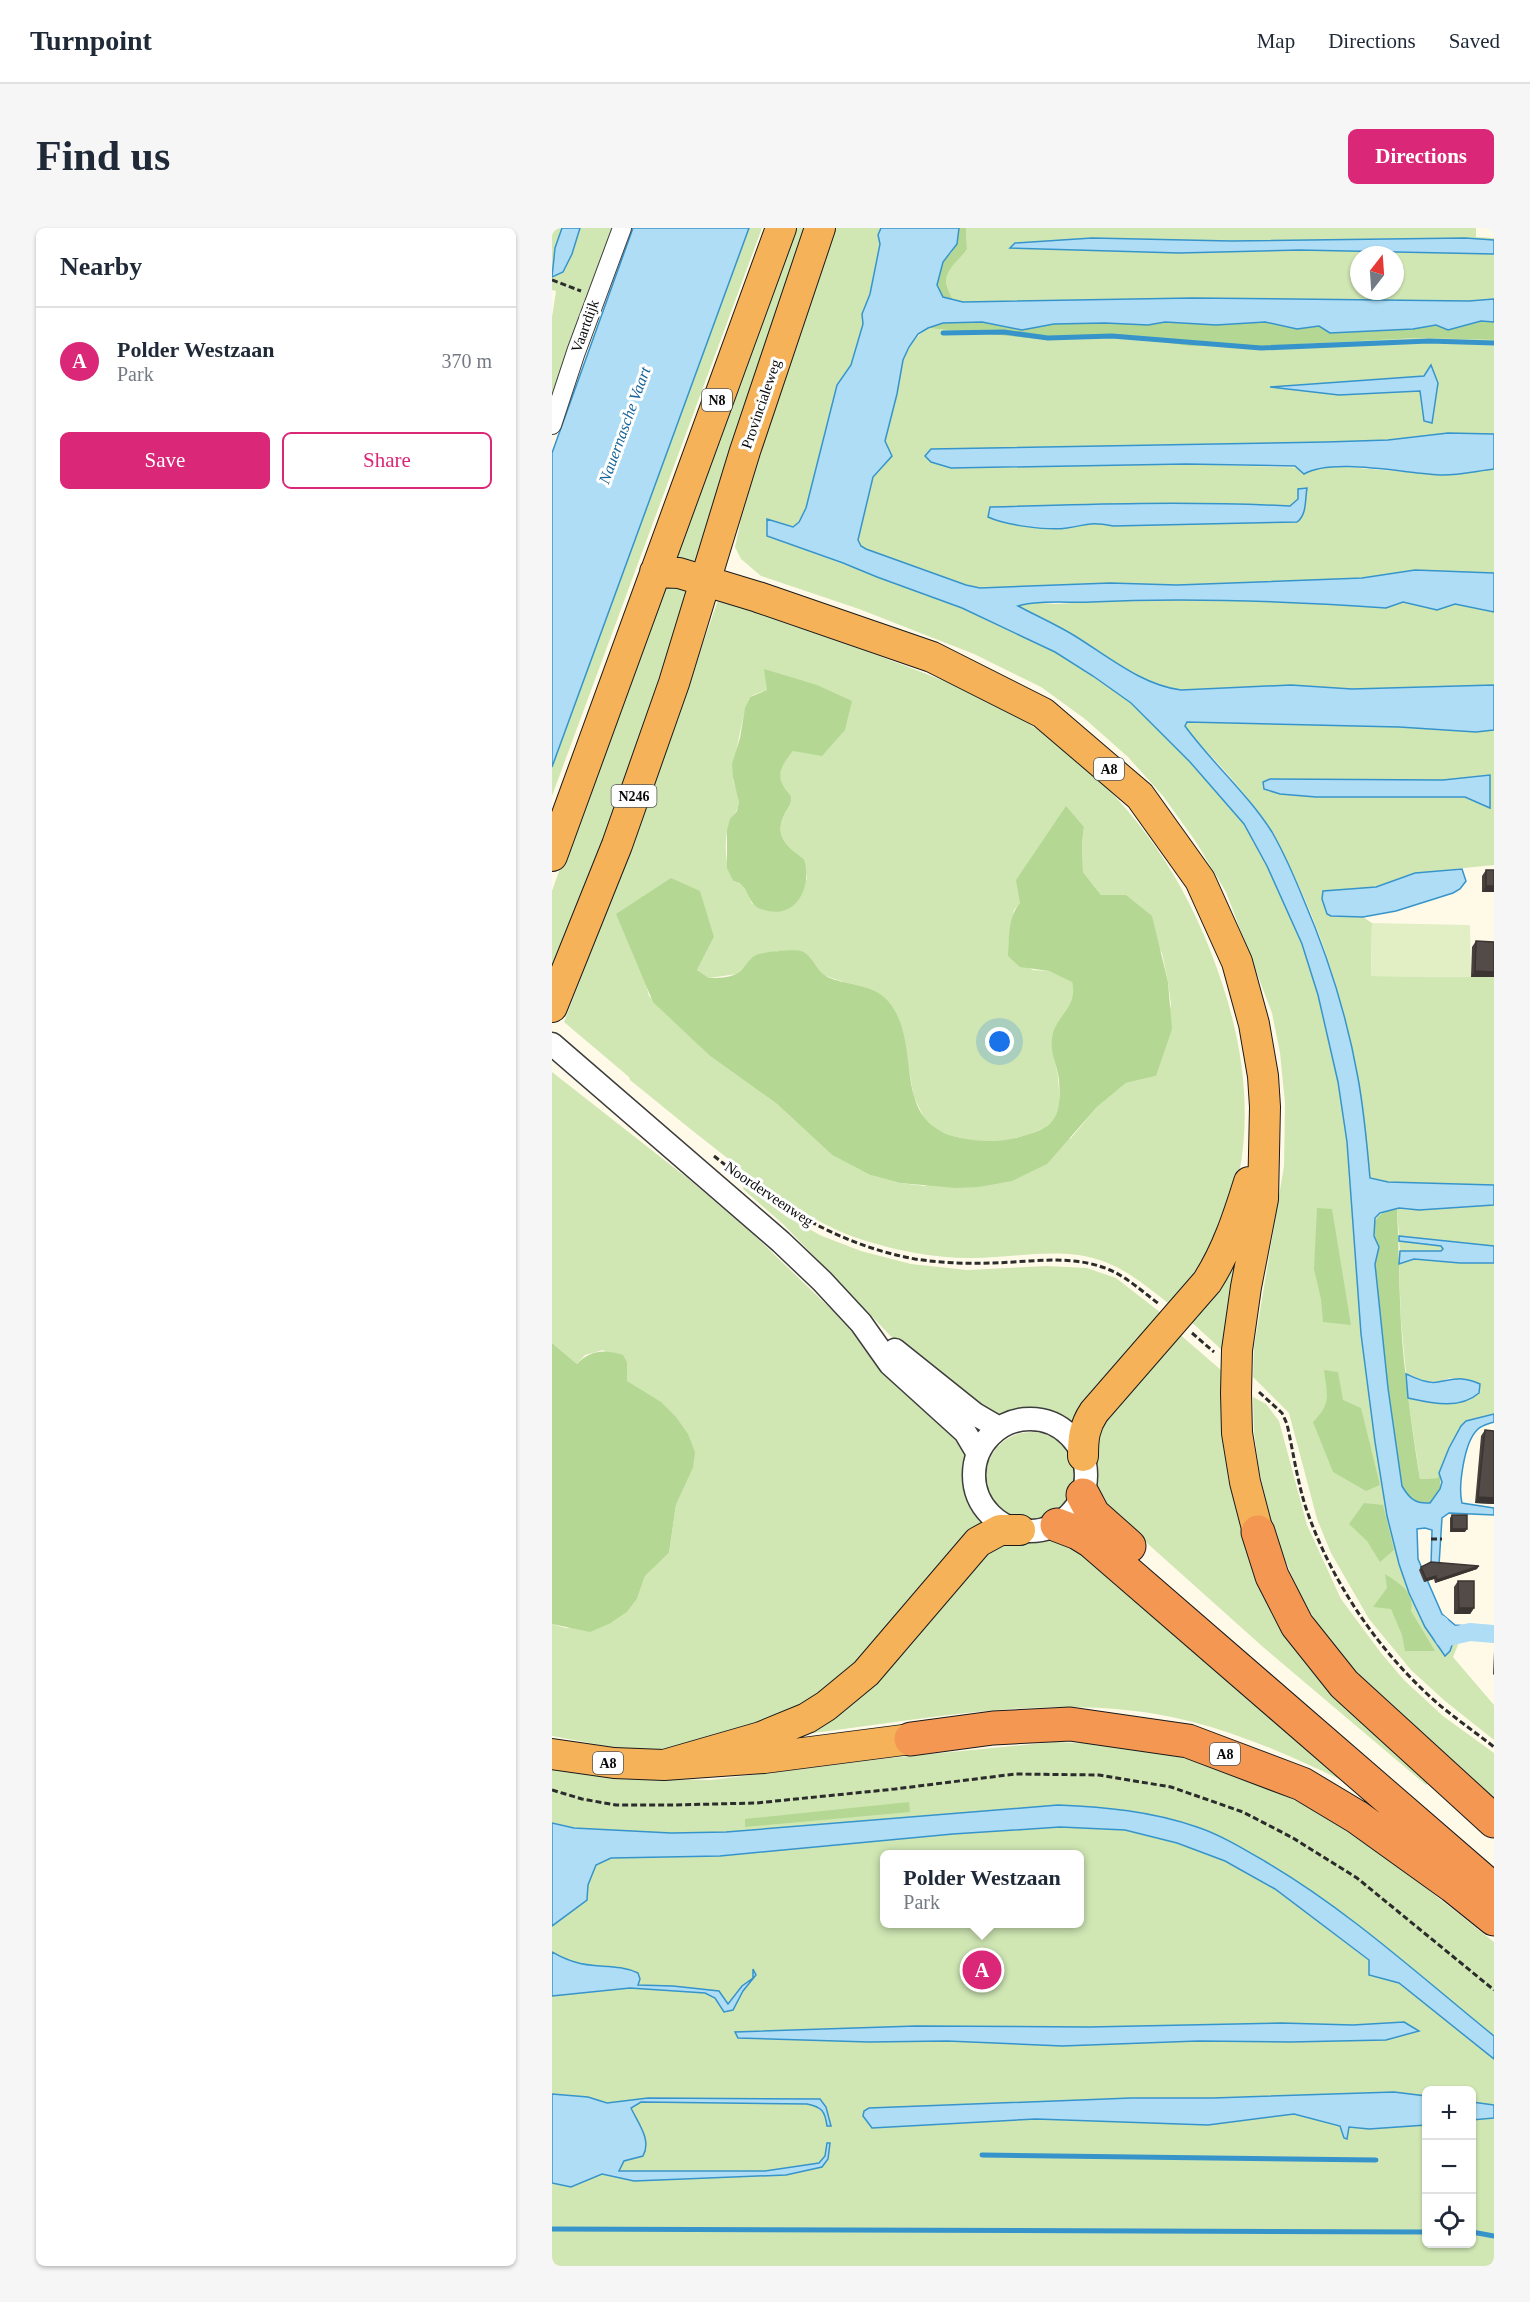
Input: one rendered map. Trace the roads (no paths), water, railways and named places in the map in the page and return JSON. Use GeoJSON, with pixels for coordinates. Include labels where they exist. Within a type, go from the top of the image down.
{"type":"FeatureCollection","features":[{"type":"Feature","properties":{"kind":"highway","name":"N8"},"geometry":{"type":"LineString","coordinates":[[552,856],[781,228]]}},
{"type":"Feature","properties":{"kind":"highway","name":"Provincialeweg"},"geometry":{"type":"LineString","coordinates":[[705,581],[745,451],[820,228]]}},
{"type":"Feature","properties":{"kind":"highway","name":"A8"},"geometry":{"type":"LineString","coordinates":[[655,572],[679,573],[758,597],[932,657],[1043,713],[1140,795],[1200,880],[1237,962],[1259,1048],[1263,1076],[1265,1133],[1263,1199],[1246,1287],[1237,1350],[1236,1393],[1237,1433],[1245,1482],[1258,1532],[1272,1576],[1297,1625],[1344,1684],[1494,1821]]}},
{"type":"Feature","properties":{"kind":"highway","name":"N246"},"geometry":{"type":"LineString","coordinates":[[552,1007],[617,845],[674,682],[705,581]]}},
{"type":"Feature","properties":{"kind":"highway","name":"A8"},"geometry":{"type":"LineString","coordinates":[[1083,1456],[1083,1437],[1087,1423],[1094,1412],[1207,1282],[1220,1263],[1240,1212],[1265,1133]]}},
{"type":"Feature","properties":{"kind":"highway"},"geometry":{"type":"LineString","coordinates":[[1083,1494],[1093,1514],[1494,1860]]}},
{"type":"Feature","properties":{"kind":"highway"},"geometry":{"type":"LineString","coordinates":[[1056,1525],[1078,1533],[1090,1541],[1494,1890]]}},
{"type":"Feature","properties":{"kind":"highway","name":"A8"},"geometry":{"type":"LineString","coordinates":[[664,1765],[761,1737],[807,1718],[826,1706],[866,1673],[978,1542],[1000,1530],[1020,1530]]}},
{"type":"Feature","properties":{"kind":"highway","name":"A8"},"geometry":{"type":"LineString","coordinates":[[552,1754],[614,1763],[664,1765],[764,1758],[993,1728],[1070,1724],[1188,1740],[1302,1784],[1357,1817],[1453,1886],[1494,1919]]}},
{"type":"Feature","properties":{"kind":"street","name":"Vaartdijk"},"geometry":{"type":"LineString","coordinates":[[552,425],[621,228]]}},
{"type":"Feature","properties":{"kind":"street","name":"Noorderveenweg"},"geometry":{"type":"LineString","coordinates":[[552,1044],[781,1242],[822,1281],[861,1323],[890,1364],[965,1432],[978,1454]]}},
{"type":"Feature","properties":{"kind":"street","name":"Noorderveenweg"},"geometry":{"type":"LineString","coordinates":[[861,1323],[975,1414],[999,1428]]}},
{"type":"Feature","properties":{"kind":"street"},"geometry":{"type":"LineString","coordinates":[[1032,1420],[1048,1423],[1062,1431],[1074,1442],[1083,1456],[1086,1472],[1083,1494],[1070,1515],[1056,1525],[1034,1531],[1006,1526],[989,1514],[979,1498],[974,1480],[978,1454],[988,1438],[999,1428],[1014,1421],[1032,1420]]}},
{"type":"Feature","properties":{"kind":"water"},"geometry":{"type":"Polygon","coordinates":[[[562,228],[580,228],[572,254],[563,272],[552,277],[555,248],[562,228]]]}},
{"type":"Feature","properties":{"kind":"water","name":"Nauernasche Vaart"},"geometry":{"type":"Polygon","coordinates":[[[633,228],[749,228],[552,767],[552,453],[633,228]]]}},
{"type":"Feature","properties":{"kind":"water"},"geometry":{"type":"Polygon","coordinates":[[[881,228],[959,228],[957,244],[943,262],[937,285],[943,297],[963,302],[1192,298],[1469,301],[1494,299],[1494,322],[1481,321],[1448,330],[1436,325],[1413,329],[1330,333],[1319,326],[1297,329],[1265,322],[1216,325],[1165,322],[1148,325],[1054,324],[1022,330],[982,322],[943,323],[928,328],[918,334],[903,360],[885,441],[892,456],[873,477],[858,540],[866,549],[980,588],[1110,583],[1177,585],[1362,578],[1415,570],[1494,573],[1494,612],[1455,604],[1437,610],[1403,602],[1386,608],[1202,600],[1043,602],[1018,606],[1068,632],[1139,676],[1181,690],[1291,685],[1352,689],[1494,685],[1494,730],[1476,732],[1399,727],[1187,722],[1185,726],[1252,804],[1272,832],[1289,865],[1312,920],[1336,986],[1354,1055],[1362,1102],[1370,1178],[1388,1182],[1494,1185],[1494,1205],[1419,1210],[1399,1208],[1380,1213],[1375,1218],[1374,1236],[1379,1247],[1375,1264],[1388,1388],[1402,1486],[1410,1497],[1416,1501],[1430,1503],[1440,1489],[1442,1482],[1439,1473],[1461,1426],[1466,1421],[1494,1414],[1494,1422],[1483,1426],[1472,1436],[1463,1465],[1461,1496],[1462,1503],[1494,1508],[1494,1515],[1449,1513],[1442,1518],[1439,1565],[1431,1566],[1432,1530],[1417,1529],[1418,1559],[1442,1614],[1455,1625],[1494,1628],[1494,1637],[1456,1634],[1450,1651],[1445,1656],[1425,1627],[1409,1593],[1399,1564],[1387,1516],[1361,1334],[1347,1142],[1338,1082],[1318,995],[1302,944],[1267,866],[1244,824],[1190,762],[1131,703],[1055,652],[962,608],[767,536],[767,519],[793,527],[799,522],[806,508],[837,385],[851,365],[863,324],[862,314],[870,294],[880,244],[878,235],[881,228]]]}},
{"type":"Feature","properties":{"kind":"water"},"geometry":{"type":"Polygon","coordinates":[[[1092,238],[1231,241],[1465,238],[1494,240],[1494,254],[1404,252],[1404,246],[1350,246],[1350,251],[1179,253],[1010,248],[1015,243],[1092,238]]]}},
{"type":"Feature","properties":{"kind":"water"},"geometry":{"type":"Polygon","coordinates":[[[1431,365],[1438,383],[1432,423],[1424,421],[1420,391],[1339,395],[1270,387],[1424,376],[1431,365]]]}},
{"type":"Feature","properties":{"kind":"water"},"geometry":{"type":"Polygon","coordinates":[[[1448,433],[1494,434],[1494,469],[1443,475],[1351,467],[1317,469],[1304,474],[1295,466],[1186,464],[951,468],[931,462],[925,456],[931,449],[1326,442],[1388,440],[1448,433]]]}},
{"type":"Feature","properties":{"kind":"water"},"geometry":{"type":"Polygon","coordinates":[[[1307,488],[1304,511],[1297,522],[1113,526],[1093,524],[1049,529],[1015,525],[988,517],[990,507],[1178,503],[1290,506],[1298,499],[1298,489],[1307,488]]]}},
{"type":"Feature","properties":{"kind":"water"},"geometry":{"type":"Polygon","coordinates":[[[1490,775],[1490,808],[1465,797],[1316,797],[1280,794],[1264,789],[1263,782],[1270,779],[1443,780],[1490,775]]]}},
{"type":"Feature","properties":{"kind":"water"},"geometry":{"type":"Polygon","coordinates":[[[1462,869],[1466,881],[1460,889],[1396,911],[1363,917],[1331,916],[1327,914],[1322,899],[1323,891],[1376,887],[1415,873],[1462,869]]]}},
{"type":"Feature","properties":{"kind":"water"},"geometry":{"type":"Polygon","coordinates":[[[1399,1236],[1494,1246],[1494,1263],[1414,1259],[1399,1264],[1400,1251],[1441,1251],[1443,1249],[1441,1246],[1399,1241],[1399,1236]]]}},
{"type":"Feature","properties":{"kind":"water"},"geometry":{"type":"Polygon","coordinates":[[[1406,1374],[1430,1382],[1469,1380],[1480,1384],[1479,1393],[1463,1402],[1445,1404],[1408,1398],[1406,1374]]]}},
{"type":"Feature","properties":{"kind":"water"},"geometry":{"type":"Polygon","coordinates":[[[1058,1805],[1111,1809],[1162,1817],[1206,1830],[1249,1852],[1355,1922],[1494,2036],[1494,2059],[1399,1983],[1369,1975],[1369,1960],[1275,1889],[1225,1861],[1177,1843],[1125,1830],[1060,1827],[953,1834],[720,1856],[611,1858],[596,1865],[588,1885],[587,1900],[552,1926],[552,1823],[574,1828],[671,1833],[726,1832],[1058,1805]]]}},
{"type":"Feature","properties":{"kind":"water"},"geometry":{"type":"Polygon","coordinates":[[[552,1952],[583,1964],[614,1967],[638,1973],[640,1979],[638,1985],[719,1991],[728,2004],[742,1986],[753,1978],[753,1969],[756,1975],[743,1991],[733,2010],[724,2012],[715,1998],[705,1993],[630,1988],[552,1996],[552,1952]]]}},
{"type":"Feature","properties":{"kind":"water"},"geometry":{"type":"Polygon","coordinates":[[[1404,2022],[1419,2031],[1386,2040],[1198,2041],[1062,2046],[947,2041],[869,2042],[738,2038],[735,2032],[916,2026],[1089,2027],[1281,2023],[1353,2025],[1404,2022]]]}},
{"type":"Feature","properties":{"kind":"water"},"geometry":{"type":"Polygon","coordinates":[[[1394,2092],[1422,2096],[1422,2125],[1369,2129],[1349,2127],[1347,2139],[1344,2138],[1340,2126],[1294,2114],[1208,2125],[1036,2119],[872,2128],[863,2116],[864,2111],[869,2108],[1131,2098],[1213,2098],[1394,2092]]]}},
{"type":"Feature","properties":{"kind":"water"},"geometry":{"type":"Polygon","coordinates":[[[552,2094],[588,2097],[607,2103],[648,2098],[820,2099],[826,2107],[831,2126],[827,2126],[822,2110],[807,2104],[641,2102],[631,2108],[645,2138],[645,2150],[643,2156],[624,2161],[619,2171],[765,2171],[819,2163],[825,2156],[827,2143],[830,2143],[828,2159],[822,2167],[786,2175],[634,2181],[602,2174],[571,2187],[552,2183],[552,2094]]]}},
{"type":"Feature","properties":{"kind":"water"},"geometry":{"type":"Polygon","coordinates":[[[1476,2103],[1494,2105],[1494,2118],[1476,2120],[1476,2103]]]}},
{"type":"Feature","properties":{"kind":"waterway"},"geometry":{"type":"LineString","coordinates":[[943,333],[1004,332],[1048,338],[1112,336],[1261,348],[1429,341],[1494,343]]}},
{"type":"Feature","properties":{"kind":"waterway"},"geometry":{"type":"LineString","coordinates":[[1440,1624],[1444,1638],[1470,1632],[1494,1634]]}},
{"type":"Feature","properties":{"kind":"waterway"},"geometry":{"type":"LineString","coordinates":[[982,2155],[1376,2160]]}},
{"type":"Feature","properties":{"kind":"waterway"},"geometry":{"type":"LineString","coordinates":[[552,2229],[1422,2232]]}},
{"type":"Feature","properties":{"kind":"waterway"},"geometry":{"type":"LineString","coordinates":[[1476,2233],[1494,2236]]}},
{"type":"Feature","properties":{"kind":"place","name":"Polder Westzaan"},"geometry":{"type":"Point","coordinates":[982,1970]}}]}
